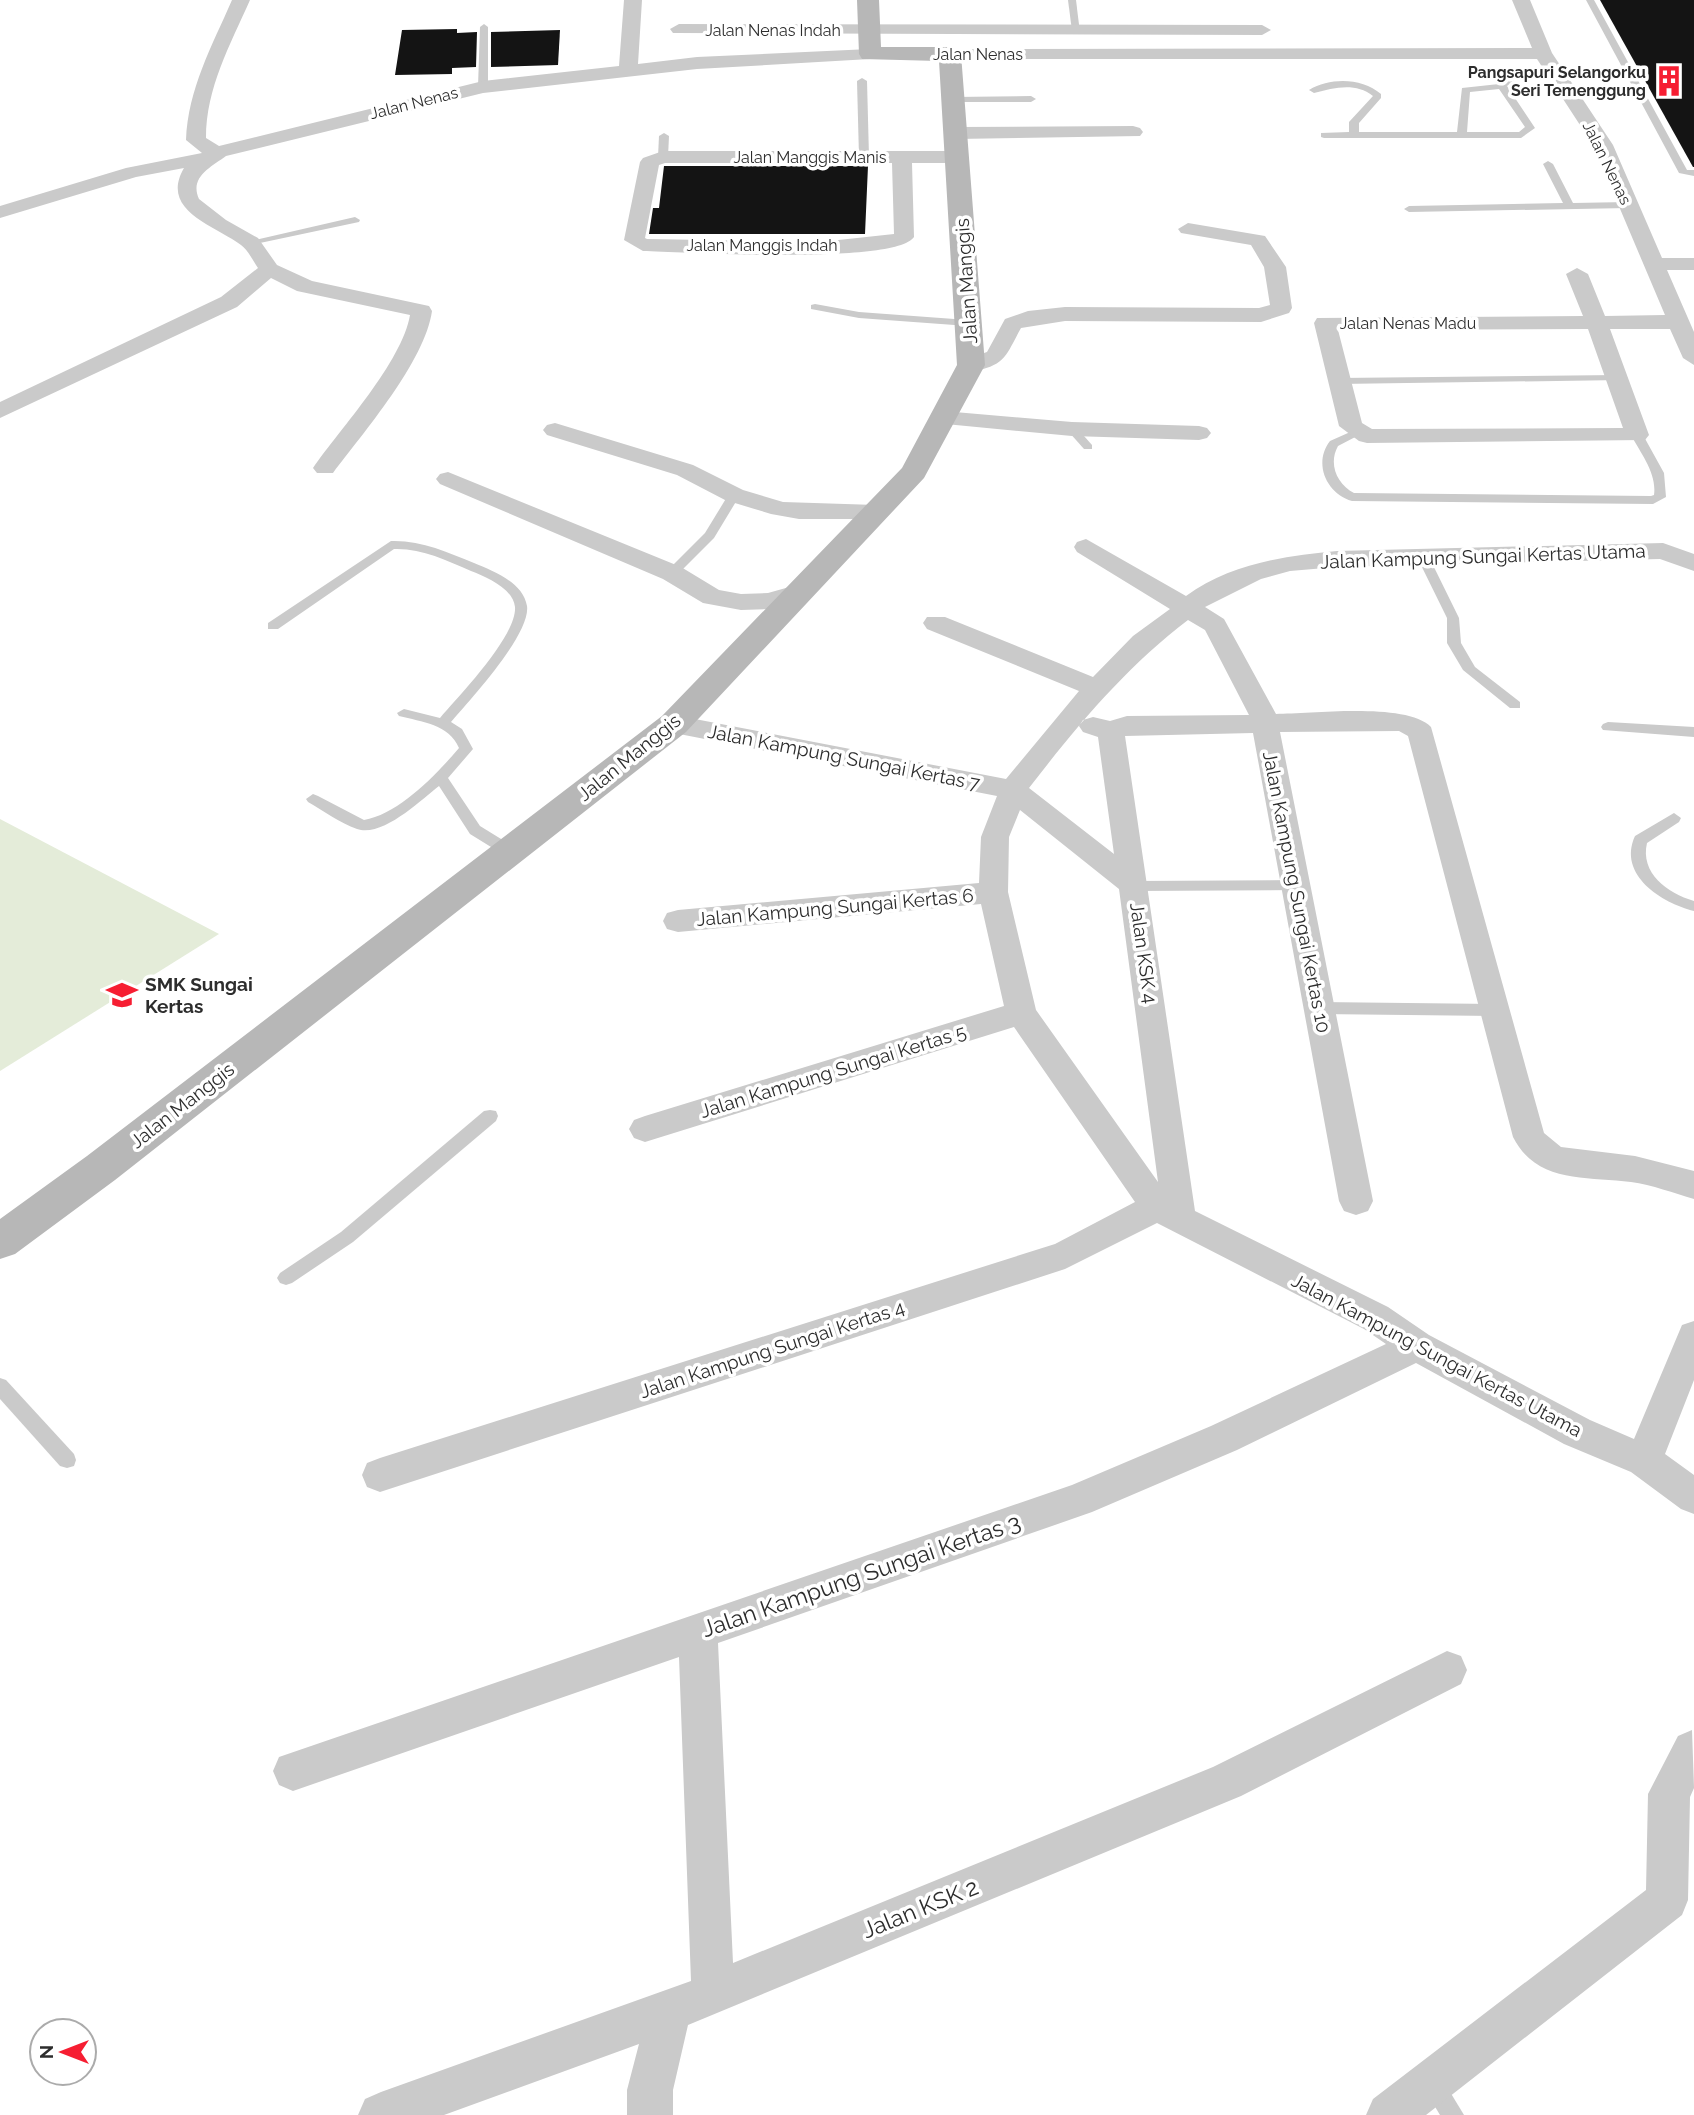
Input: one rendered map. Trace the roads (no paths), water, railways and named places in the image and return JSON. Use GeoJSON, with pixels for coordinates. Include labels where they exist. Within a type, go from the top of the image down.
{"type":"FeatureCollection","features":[{"type":"Feature","properties":{"kind":"street"},"geometry":{"type":"LineString","coordinates":[[241,0],[204,85],[195,122],[196,140],[214,155],[194,169],[187,181],[186,192],[191,202],[219,224],[251,242],[269,269],[305,286],[380,300],[421,311],[422,320],[414,338],[366,413],[325,468]]}},
{"type":"Feature","properties":{"kind":"street"},"geometry":{"type":"LineString","coordinates":[[628,70],[633,0]]}},
{"type":"Feature","properties":{"kind":"street"},"geometry":{"type":"LineString","coordinates":[[867,0],[870,54]]}},
{"type":"Feature","properties":{"kind":"street"},"geometry":{"type":"LineString","coordinates":[[1521,0],[1549,62]]}},
{"type":"Feature","properties":{"kind":"street","name":"Jalan Nenas Indah"},"geometry":{"type":"LineString","coordinates":[[680,29],[1262,30]]}},
{"type":"Feature","properties":{"kind":"street","name":"Jalan Nenas"},"geometry":{"type":"LineString","coordinates":[[0,212],[133,172],[214,155],[483,87],[628,70],[870,54],[1549,62],[1603,145],[1694,358]]}},
{"type":"Feature","properties":{"kind":"street","name":"Jalan Manggis"},"geometry":{"type":"LineString","coordinates":[[0,1242],[101,1168],[674,724],[914,472],[971,365],[950,54]]}},
{"type":"Feature","properties":{"kind":"street","name":"Jalan Manggis Manis"},"geometry":{"type":"LineString","coordinates":[[664,147],[902,157],[957,145],[1133,132]]}},
{"type":"Feature","properties":{"kind":"street","name":"Jalan Manggis Indah"},"geometry":{"type":"LineString","coordinates":[[664,147],[650,162],[634,240],[643,245],[842,246],[895,242],[904,237],[902,157]]}},
{"type":"Feature","properties":{"kind":"street"},"geometry":{"type":"LineString","coordinates":[[971,365],[990,363],[1000,353],[1013,324],[1028,318],[1065,314],[1261,315],[1281,308],[1275,267],[1268,251],[1258,240],[1188,229]]}},
{"type":"Feature","properties":{"kind":"street"},"geometry":{"type":"LineString","coordinates":[[1652,264],[1694,264]]}},
{"type":"Feature","properties":{"kind":"street"},"geometry":{"type":"LineString","coordinates":[[0,411],[229,302],[269,269]]}},
{"type":"Feature","properties":{"kind":"street"},"geometry":{"type":"LineString","coordinates":[[1357,432],[1367,436],[1637,435],[1618,378],[1577,274]]}},
{"type":"Feature","properties":{"kind":"street","name":"Jalan Nenas Madu"},"geometry":{"type":"LineString","coordinates":[[1357,432],[1351,426],[1325,323],[1677,322]]}},
{"type":"Feature","properties":{"kind":"street"},"geometry":{"type":"LineString","coordinates":[[943,418],[1072,429],[1199,433]]}},
{"type":"Feature","properties":{"kind":"street"},"geometry":{"type":"LineString","coordinates":[[555,430],[685,470],[734,495],[799,512],[876,512]]}},
{"type":"Feature","properties":{"kind":"street"},"geometry":{"type":"LineString","coordinates":[[448,479],[672,572],[712,597],[741,602],[769,601],[800,592]]}},
{"type":"Feature","properties":{"kind":"street","name":"Jalan Kampung Sungai Kertas 10"},"geometry":{"type":"LineString","coordinates":[[1086,547],[1189,606],[1215,625],[1262,712],[1356,1201]]}},
{"type":"Feature","properties":{"kind":"street","name":"Jalan Kampung Sungai Kertas Utama"},"geometry":{"type":"LineString","coordinates":[[1687,554],[1422,555],[1290,563],[1240,578],[1189,606],[1142,642],[1068,719],[1013,790],[995,836],[993,892],[1021,1013],[1169,1213],[1376,1318],[1417,1346],[1577,1432],[1644,1460],[1694,1497]]}},
{"type":"Feature","properties":{"kind":"street"},"geometry":{"type":"LineString","coordinates":[[936,623],[1096,688]]}},
{"type":"Feature","properties":{"kind":"street"},"geometry":{"type":"LineString","coordinates":[[1068,719],[1111,731],[1127,725],[1399,722],[1414,726],[1421,733],[1529,1137],[1538,1150],[1555,1160],[1635,1169],[1694,1185]]}},
{"type":"Feature","properties":{"kind":"street","name":"Jalan Kampung Sungai Kertas 7"},"geometry":{"type":"LineString","coordinates":[[674,724],[1013,790]]}},
{"type":"Feature","properties":{"kind":"street","name":"Jalan KSK 4"},"geometry":{"type":"LineString","coordinates":[[1111,731],[1135,886],[1169,1213]]}},
{"type":"Feature","properties":{"kind":"street"},"geometry":{"type":"LineString","coordinates":[[1013,790],[1135,886]]}},
{"type":"Feature","properties":{"kind":"street","name":"Jalan Kampung Sungai Kertas 6"},"geometry":{"type":"LineString","coordinates":[[678,921],[993,892]]}},
{"type":"Feature","properties":{"kind":"street","name":"Jalan Kampung Sungai Kertas 5"},"geometry":{"type":"LineString","coordinates":[[645,1129],[1021,1013]]}},
{"type":"Feature","properties":{"kind":"street","name":"Jalan Kampung Sungai Kertas 4"},"geometry":{"type":"LineString","coordinates":[[380,1475],[1065,1255],[1169,1213]]}},
{"type":"Feature","properties":{"kind":"street"},"geometry":{"type":"LineString","coordinates":[[1644,1460],[1694,1336]]}},
{"type":"Feature","properties":{"kind":"street","name":"Jalan Kampung Sungai Kertas 3"},"geometry":{"type":"LineString","coordinates":[[293,1771],[1079,1500],[1224,1438],[1417,1346]]}},
{"type":"Feature","properties":{"kind":"street"},"geometry":{"type":"LineString","coordinates":[[698,1631],[713,1993]]}},
{"type":"Feature","properties":{"kind":"street","name":"Jalan KSK 2"},"geometry":{"type":"LineString","coordinates":[[381,2115],[670,2011],[1227,1782],[1447,1670]]}},
{"type":"Feature","properties":{"kind":"street"},"geometry":{"type":"LineString","coordinates":[[1389,2115],[1442,2098],[1680,1902],[1669,1794],[1692,1750]]}},
{"type":"Feature","properties":{"kind":"street"},"geometry":{"type":"LineString","coordinates":[[650,2115],[650,2090],[670,2011]]}},
{"type":"Feature","properties":{"kind":"lane"},"geometry":{"type":"LineString","coordinates":[[1072,0],[1077,31]]}},
{"type":"Feature","properties":{"kind":"lane"},"geometry":{"type":"LineString","coordinates":[[1590,0],[1689,173],[1694,188]]}},
{"type":"Feature","properties":{"kind":"lane"},"geometry":{"type":"LineString","coordinates":[[483,87],[484,27]]}},
{"type":"Feature","properties":{"kind":"lane"},"geometry":{"type":"LineString","coordinates":[[1324,135],[1521,135],[1530,128],[1502,86],[1504,79],[1549,62]]}},
{"type":"Feature","properties":{"kind":"lane"},"geometry":{"type":"LineString","coordinates":[[862,81],[864,157]]}},
{"type":"Feature","properties":{"kind":"lane"},"geometry":{"type":"LineString","coordinates":[[1314,90],[1357,84],[1368,86],[1378,96],[1354,122],[1354,135]]}},
{"type":"Feature","properties":{"kind":"lane"},"geometry":{"type":"LineString","coordinates":[[1462,135],[1465,90],[1502,86]]}},
{"type":"Feature","properties":{"kind":"lane"},"geometry":{"type":"LineString","coordinates":[[953,100],[1031,99]]}},
{"type":"Feature","properties":{"kind":"lane"},"geometry":{"type":"LineString","coordinates":[[1548,164],[1569,206]]}},
{"type":"Feature","properties":{"kind":"lane"},"geometry":{"type":"LineString","coordinates":[[1409,209],[1628,205]]}},
{"type":"Feature","properties":{"kind":"lane"},"geometry":{"type":"LineString","coordinates":[[251,242],[355,219]]}},
{"type":"Feature","properties":{"kind":"lane"},"geometry":{"type":"LineString","coordinates":[[815,307],[859,315],[968,323]]}},
{"type":"Feature","properties":{"kind":"lane"},"geometry":{"type":"LineString","coordinates":[[1339,381],[1618,378]]}},
{"type":"Feature","properties":{"kind":"lane"},"geometry":{"type":"LineString","coordinates":[[1072,429],[1088,447]]}},
{"type":"Feature","properties":{"kind":"lane"},"geometry":{"type":"LineString","coordinates":[[1357,432],[1338,441],[1331,447],[1328,456],[1335,487],[1342,494],[1352,497],[1653,500],[1660,497],[1662,487],[1656,468],[1637,435]]}},
{"type":"Feature","properties":{"kind":"lane"},"geometry":{"type":"LineString","coordinates":[[672,572],[710,536],[734,495]]}},
{"type":"Feature","properties":{"kind":"lane"},"geometry":{"type":"LineString","coordinates":[[273,626],[391,545],[411,543],[511,586],[521,607],[519,620],[491,669],[444,722]]}},
{"type":"Feature","properties":{"kind":"lane"},"geometry":{"type":"LineString","coordinates":[[1422,555],[1453,618],[1454,643],[1470,670],[1514,705]]}},
{"type":"Feature","properties":{"kind":"lane"},"geometry":{"type":"LineString","coordinates":[[313,799],[362,825],[371,825],[383,821],[441,778],[466,749],[460,736],[444,722],[404,713]]}},
{"type":"Feature","properties":{"kind":"lane"},"geometry":{"type":"LineString","coordinates":[[1608,727],[1694,732]]}},
{"type":"Feature","properties":{"kind":"lane"},"geometry":{"type":"LineString","coordinates":[[441,778],[475,830],[509,851]]}},
{"type":"Feature","properties":{"kind":"lane"},"geometry":{"type":"LineString","coordinates":[[1674,818],[1640,840],[1637,857],[1646,876],[1657,887],[1694,906]]}},
{"type":"Feature","properties":{"kind":"lane"},"geometry":{"type":"LineString","coordinates":[[1135,886],[1297,885]]}},
{"type":"Feature","properties":{"kind":"lane"},"geometry":{"type":"LineString","coordinates":[[1319,1008],[1495,1010]]}},
{"type":"Feature","properties":{"kind":"lane"},"geometry":{"type":"LineString","coordinates":[[286,1278],[347,1237],[490,1116]]}},
{"type":"Feature","properties":{"kind":"lane"},"geometry":{"type":"LineString","coordinates":[[0,1387],[67,1460]]}},
{"type":"Feature","properties":{"kind":"place","name":"Pangsapuri Selangorku Seri Temenggung"},"geometry":{"type":"Point","coordinates":[1669,81]}},
{"type":"Feature","properties":{"kind":"place","name":"SMK Sungai Kertas"},"geometry":{"type":"Point","coordinates":[122,995]}}]}
